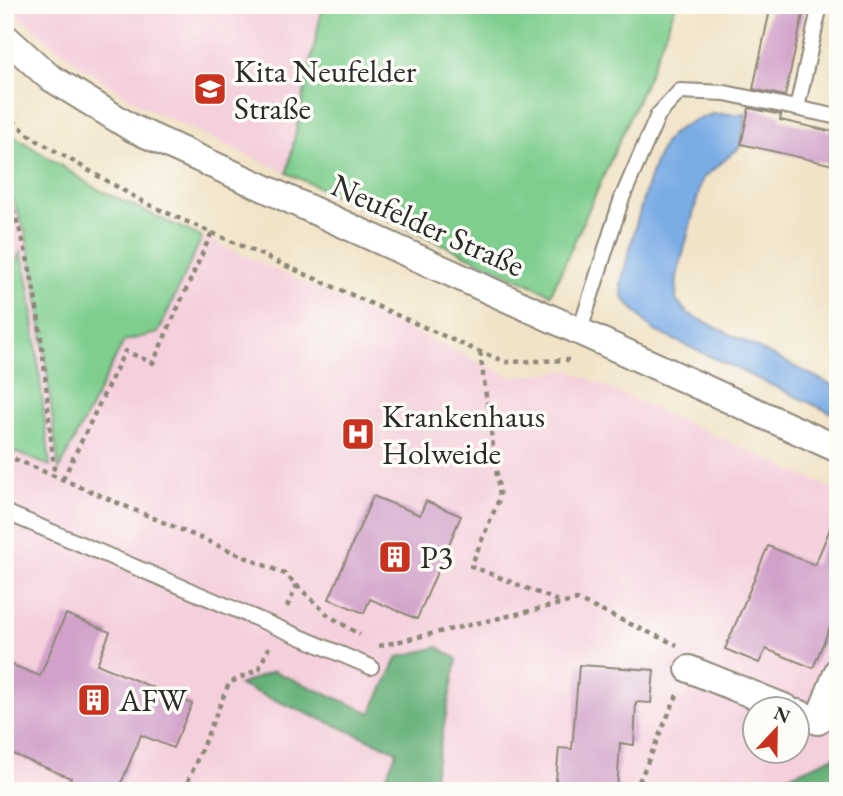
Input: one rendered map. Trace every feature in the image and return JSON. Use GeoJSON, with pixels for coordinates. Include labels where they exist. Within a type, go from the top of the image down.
{"type":"FeatureCollection","features":[{"type":"Feature","properties":{"kind":"street","name":"Neufelder Straße"},"geometry":{"type":"LineString","coordinates":[[5,37],[48,76],[132,128],[838,449]]}},
{"type":"Feature","properties":{"kind":"street"},"geometry":{"type":"LineString","coordinates":[[689,669],[750,694]]}},
{"type":"Feature","properties":{"kind":"street"},"geometry":{"type":"LineString","coordinates":[[812,719],[818,721],[838,671]]}},
{"type":"Feature","properties":{"kind":"lane"},"geometry":{"type":"LineString","coordinates":[[797,108],[820,5]]}},
{"type":"Feature","properties":{"kind":"lane"},"geometry":{"type":"LineString","coordinates":[[580,330],[622,198],[658,115],[680,91],[724,93],[838,117]]}},
{"type":"Feature","properties":{"kind":"lane"},"geometry":{"type":"LineString","coordinates":[[5,512],[370,667]]}},
{"type":"Feature","properties":{"kind":"path"},"geometry":{"type":"LineString","coordinates":[[5,114],[33,138],[145,203],[480,352],[507,362],[566,360],[579,365]]}},
{"type":"Feature","properties":{"kind":"path"},"geometry":{"type":"LineString","coordinates":[[5,191],[20,232],[33,285],[54,468],[51,474]]}},
{"type":"Feature","properties":{"kind":"path"},"geometry":{"type":"LineString","coordinates":[[63,479],[125,351],[153,363],[212,232]]}},
{"type":"Feature","properties":{"kind":"path"},"geometry":{"type":"LineString","coordinates":[[480,352],[500,497],[471,566],[563,603]]}},
{"type":"Feature","properties":{"kind":"path"},"geometry":{"type":"LineString","coordinates":[[5,455],[285,574],[328,615],[379,647],[577,600],[689,650],[689,669],[635,791]]}},
{"type":"Feature","properties":{"kind":"path"},"geometry":{"type":"LineString","coordinates":[[184,791],[229,682],[259,669],[297,585]]}},
{"type":"Feature","properties":{"kind":"path"},"geometry":{"type":"LineString","coordinates":[[370,667],[379,647]]}},
{"type":"Feature","properties":{"kind":"shaded area","name":"Kita Neufelder Straße"},"geometry":{"type":"Polygon","coordinates":[[[13,5],[323,5],[287,173],[144,107],[87,70],[20,18],[13,5]]]}},
{"type":"Feature","properties":{"kind":"shaded area","name":"Krankenhaus Holweide"},"geometry":{"type":"Polygon","coordinates":[[[5,130],[98,189],[512,377],[568,370],[838,491],[836,791],[5,791],[5,130]]]}},
{"type":"Feature","properties":{"kind":"green space"},"geometry":{"type":"Polygon","coordinates":[[[323,5],[676,5],[650,72],[551,294],[287,173],[323,5]]]}},
{"type":"Feature","properties":{"kind":"green space"},"geometry":{"type":"Polygon","coordinates":[[[5,130],[97,189],[202,237],[158,333],[124,341],[59,470],[36,284],[25,231],[5,180],[5,130]]]}},
{"type":"Feature","properties":{"kind":"green space"},"geometry":{"type":"Polygon","coordinates":[[[21,251],[29,285],[50,466],[5,448],[5,287],[21,251]]]}},
{"type":"Feature","properties":{"kind":"green space"},"geometry":{"type":"Polygon","coordinates":[[[438,647],[457,659],[431,791],[380,791],[397,751],[239,685],[273,671],[371,713],[398,657],[438,647]]]}},
{"type":"Feature","properties":{"kind":"green space"},"geometry":{"type":"Polygon","coordinates":[[[838,755],[838,791],[762,791],[767,785],[838,755]]]}},
{"type":"Feature","properties":{"kind":"water"},"geometry":{"type":"Polygon","coordinates":[[[713,114],[746,114],[740,147],[702,179],[677,277],[676,299],[687,313],[838,388],[838,416],[653,330],[623,298],[621,283],[648,183],[662,147],[679,129],[713,114]]]}},
{"type":"Feature","properties":{"kind":"building"},"geometry":{"type":"Polygon","coordinates":[[[771,5],[805,5],[785,96],[753,89],[771,5]]]}},
{"type":"Feature","properties":{"kind":"building"},"geometry":{"type":"Polygon","coordinates":[[[749,108],[781,115],[780,120],[838,133],[838,166],[741,144],[749,108]]]}},
{"type":"Feature","properties":{"kind":"building","name":"P3"},"geometry":{"type":"Polygon","coordinates":[[[373,496],[420,515],[426,501],[461,516],[417,619],[370,599],[364,613],[329,599],[373,496]]]}},
{"type":"Feature","properties":{"kind":"building"},"geometry":{"type":"Polygon","coordinates":[[[837,512],[838,608],[813,668],[766,649],[759,663],[725,649],[768,546],[815,565],[837,512]]]}},
{"type":"Feature","properties":{"kind":"building","name":"AFW"},"geometry":{"type":"Polygon","coordinates":[[[66,614],[110,632],[97,664],[192,704],[173,748],[141,735],[118,791],[66,791],[71,778],[5,751],[5,662],[40,676],[66,614]]]}},
{"type":"Feature","properties":{"kind":"building"},"geometry":{"type":"Polygon","coordinates":[[[579,665],[654,670],[651,703],[636,702],[634,745],[620,743],[617,791],[555,791],[559,748],[572,749],[579,665]]]}},
{"type":"Feature","properties":{"kind":"place","name":"Kita Neufelder Straße"},"geometry":{"type":"Point","coordinates":[210,89]}},
{"type":"Feature","properties":{"kind":"place","name":"Krankenhaus Holweide"},"geometry":{"type":"Point","coordinates":[358,434]}},
{"type":"Feature","properties":{"kind":"place","name":"P3"},"geometry":{"type":"Point","coordinates":[395,557]}},
{"type":"Feature","properties":{"kind":"place","name":"AFW"},"geometry":{"type":"Point","coordinates":[94,700]}}]}
